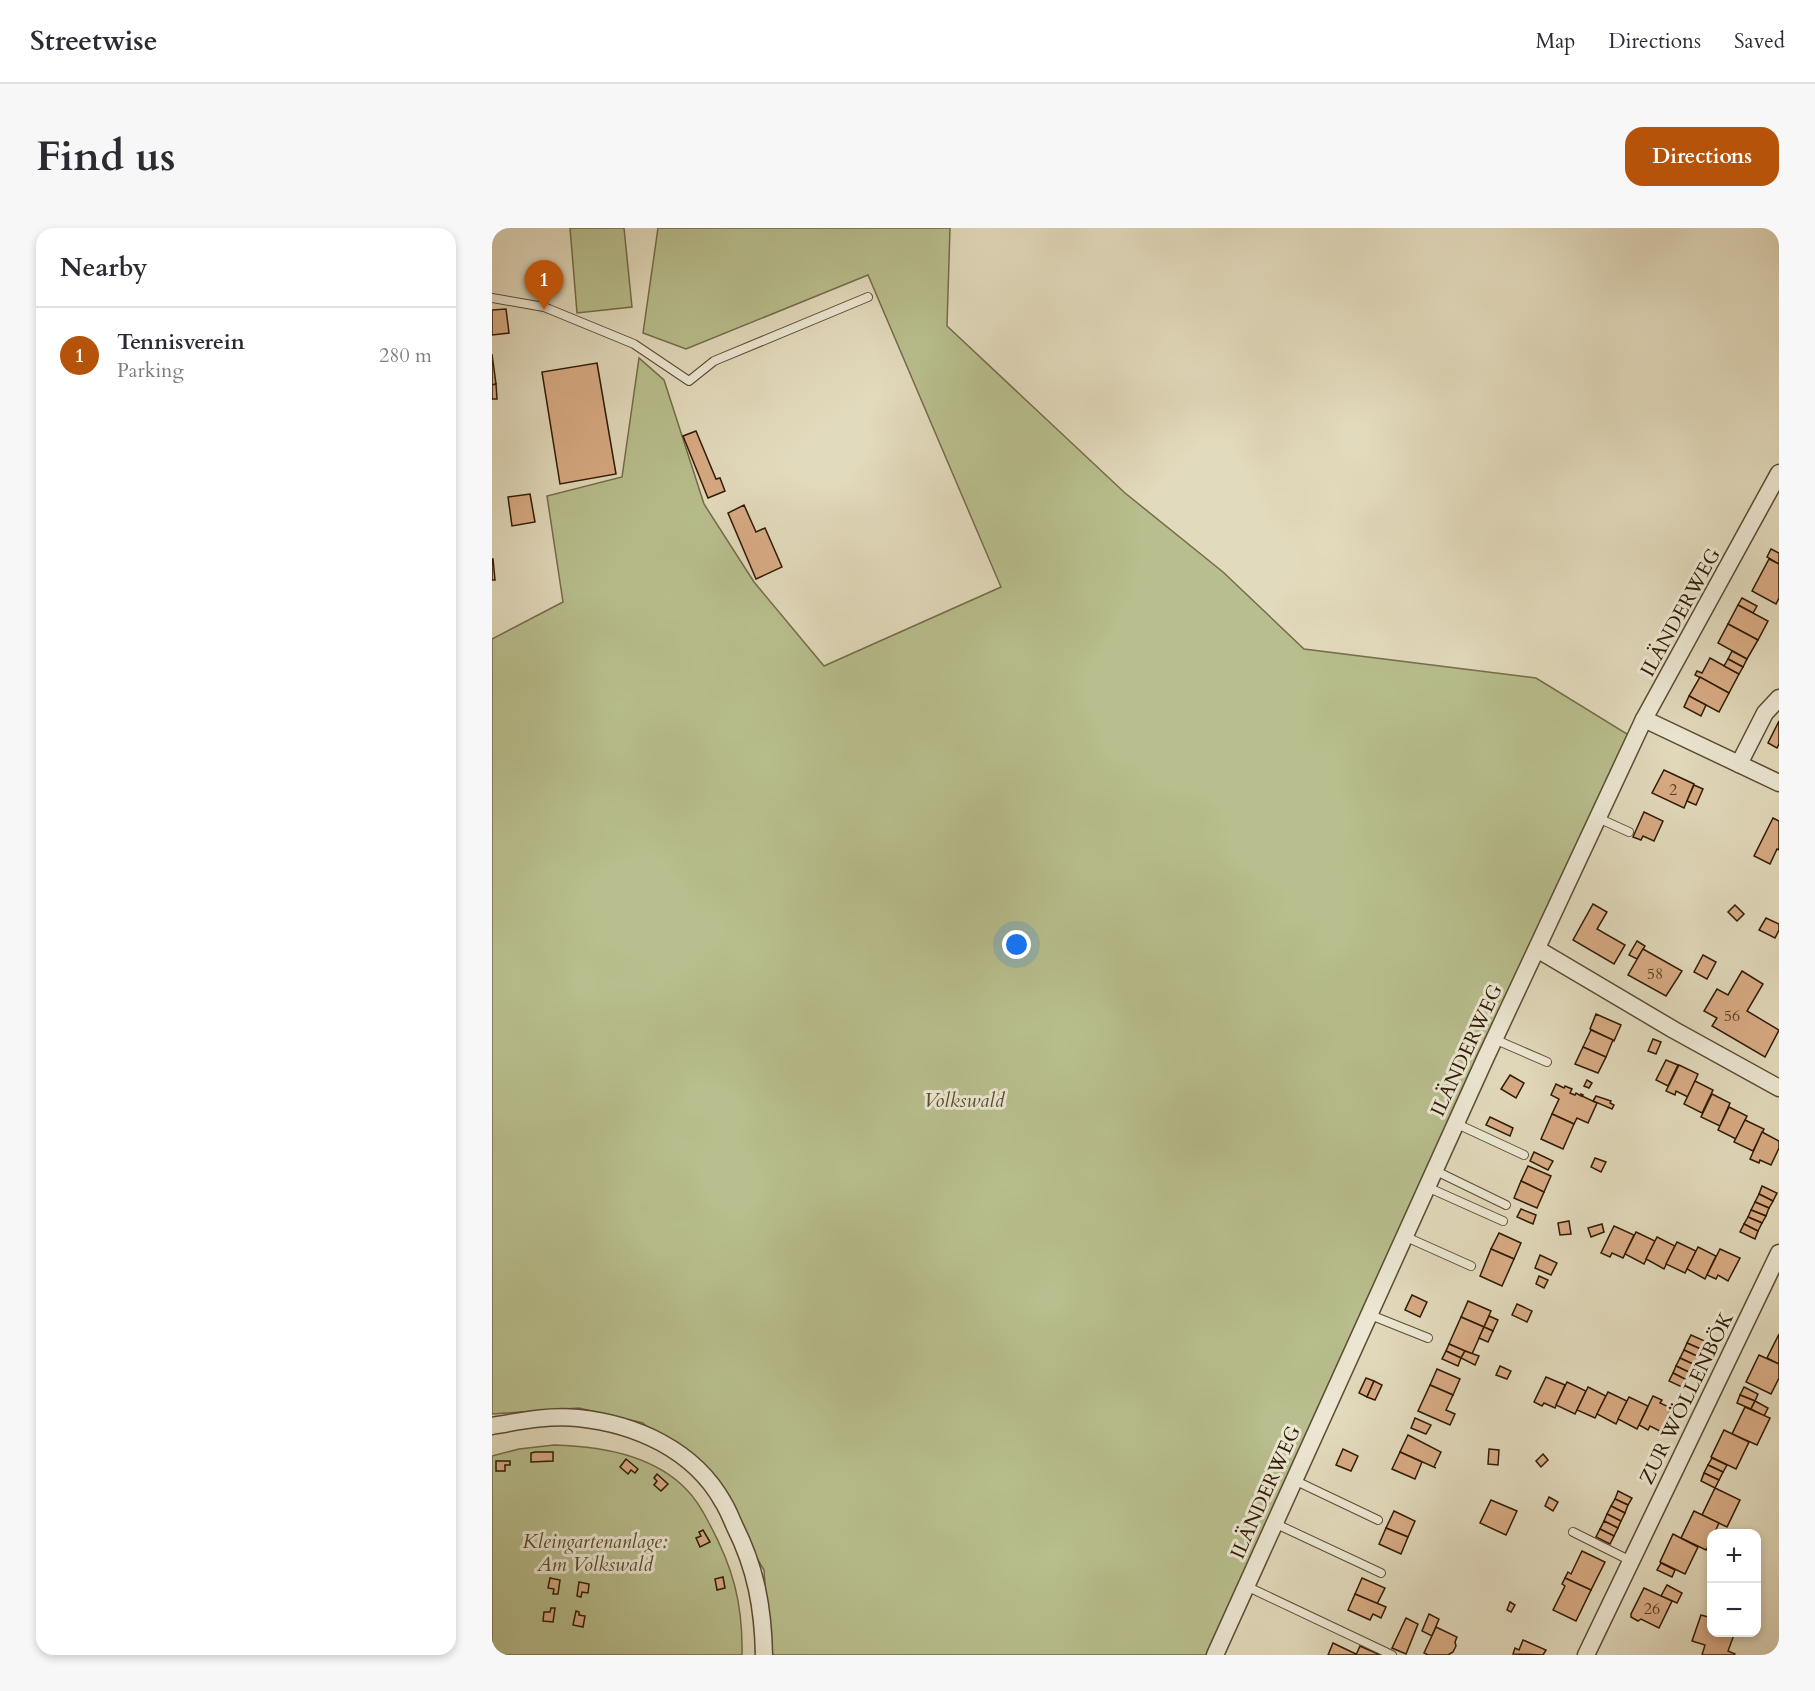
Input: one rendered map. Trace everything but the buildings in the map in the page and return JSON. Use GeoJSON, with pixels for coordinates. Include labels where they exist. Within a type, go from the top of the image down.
{"type":"FeatureCollection","features":[{"type":"Feature","properties":{"kind":"street","name":"ILÄNDERWEG"},"geometry":{"type":"LineString","coordinates":[[1215,1655],[1426,1186],[1644,719],[1779,474]]}},
{"type":"Feature","properties":{"kind":"street"},"geometry":{"type":"LineString","coordinates":[[1739,764],[1765,713],[1779,698]]}},
{"type":"Feature","properties":{"kind":"street"},"geometry":{"type":"LineString","coordinates":[[1644,719],[1779,783]]}},
{"type":"Feature","properties":{"kind":"street"},"geometry":{"type":"LineString","coordinates":[[1537,949],[1674,1030],[1779,1088]]}},
{"type":"Feature","properties":{"kind":"street","name":"ZUR WÖLLENBÖK"},"geometry":{"type":"LineString","coordinates":[[1586,1655],[1779,1253]]}},
{"type":"Feature","properties":{"kind":"street"},"geometry":{"type":"LineString","coordinates":[[492,1425],[538,1418],[577,1418],[600,1421],[640,1432],[685,1458],[709,1481],[723,1501],[741,1538],[760,1596],[764,1626],[764,1655]]}},
{"type":"Feature","properties":{"kind":"lane"},"geometry":{"type":"LineString","coordinates":[[492,298],[544,308],[634,344],[689,381],[714,361],[868,297]]}},
{"type":"Feature","properties":{"kind":"lane"},"geometry":{"type":"LineString","coordinates":[[1598,818],[1629,832]]}},
{"type":"Feature","properties":{"kind":"lane"},"geometry":{"type":"LineString","coordinates":[[1494,1039],[1547,1062]]}},
{"type":"Feature","properties":{"kind":"lane"},"geometry":{"type":"LineString","coordinates":[[1455,1123],[1524,1155]]}},
{"type":"Feature","properties":{"kind":"lane"},"geometry":{"type":"LineString","coordinates":[[1434,1170],[1506,1204]]}},
{"type":"Feature","properties":{"kind":"lane"},"geometry":{"type":"LineString","coordinates":[[1426,1186],[1503,1221]]}},
{"type":"Feature","properties":{"kind":"lane"},"geometry":{"type":"LineString","coordinates":[[1404,1236],[1471,1266]]}},
{"type":"Feature","properties":{"kind":"lane"},"geometry":{"type":"LineString","coordinates":[[1368,1314],[1428,1338]]}},
{"type":"Feature","properties":{"kind":"lane"},"geometry":{"type":"LineString","coordinates":[[1294,1480],[1377,1520]]}},
{"type":"Feature","properties":{"kind":"lane"},"geometry":{"type":"LineString","coordinates":[[1274,1523],[1381,1573]]}},
{"type":"Feature","properties":{"kind":"lane"},"geometry":{"type":"LineString","coordinates":[[1573,1532],[1631,1561]]}},
{"type":"Feature","properties":{"kind":"lane"},"geometry":{"type":"LineString","coordinates":[[1246,1586],[1392,1655]]}},
{"type":"Feature","properties":{"kind":"green space"},"geometry":{"type":"Polygon","coordinates":[[[570,228],[624,228],[632,307],[577,313],[570,228]]]}},
{"type":"Feature","properties":{"kind":"green space","name":"Volkswald"},"geometry":{"type":"Polygon","coordinates":[[[658,228],[950,228],[947,326],[1125,493],[1223,572],[1304,649],[1536,678],[1632,737],[1213,1655],[770,1655],[764,1570],[724,1504],[643,1423],[579,1408],[492,1414],[492,639],[563,602],[547,496],[622,477],[639,358],[664,380],[704,504],[754,582],[824,666],[1001,587],[868,275],[686,349],[643,333],[658,228]]]}},
{"type":"Feature","properties":{"kind":"green space","name":"Kleingartenanlage: Am Volkswald"},"geometry":{"type":"Polygon","coordinates":[[[554,1445],[607,1450],[642,1460],[673,1477],[690,1493],[717,1539],[735,1586],[741,1619],[742,1655],[492,1655],[492,1456],[519,1449],[554,1445]]]}},
{"type":"Feature","properties":{"kind":"place","name":"Tennisverein"},"geometry":{"type":"Point","coordinates":[544,310]}}]}
